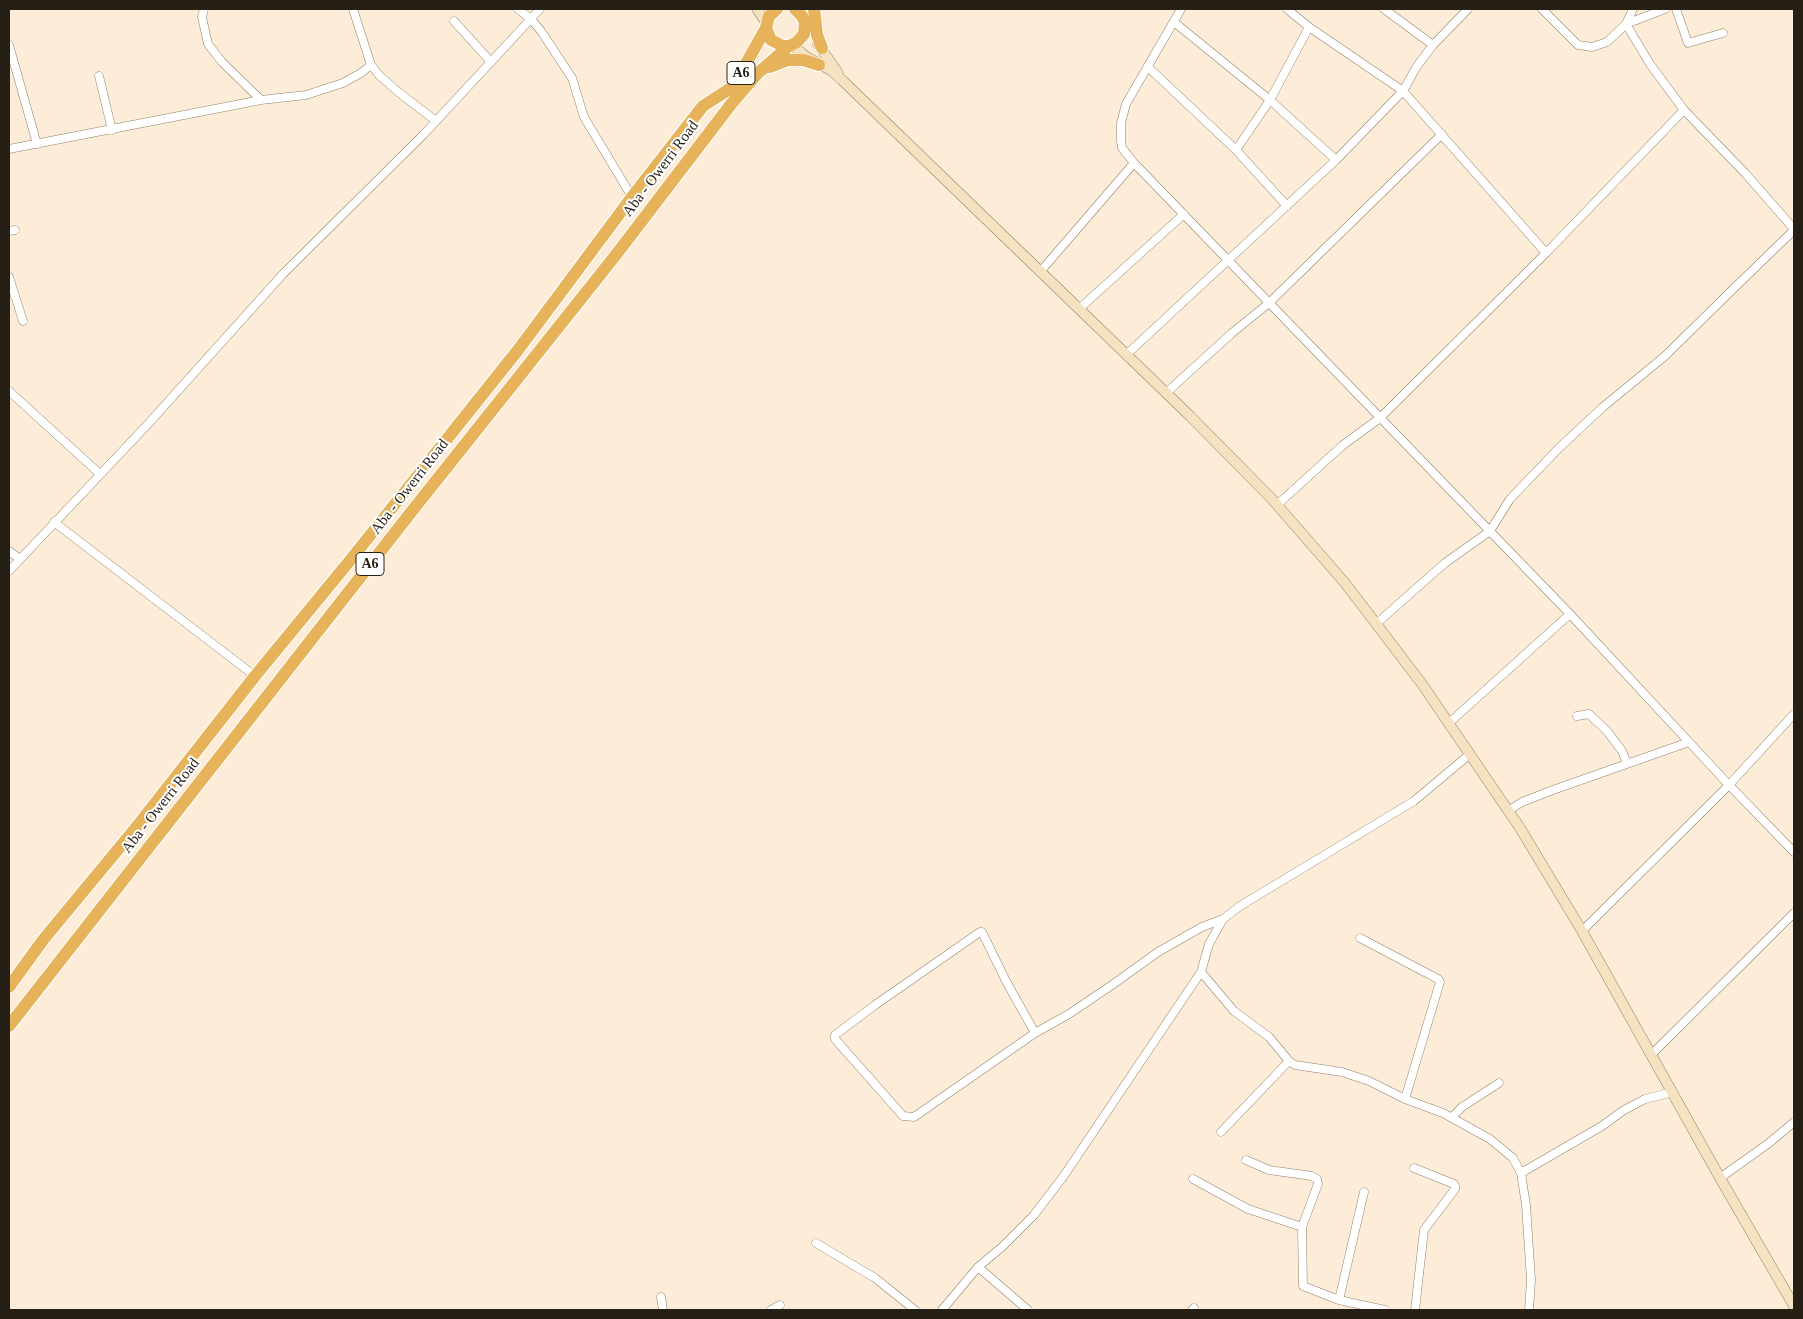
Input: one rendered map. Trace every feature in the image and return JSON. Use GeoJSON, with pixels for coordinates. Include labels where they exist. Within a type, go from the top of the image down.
{"type":"FeatureCollection","features":[{"type":"Feature","properties":{"kind":"highway","name":"Aba - Owerri Road"},"geometry":{"type":"LineString","coordinates":[[9,987],[43,940],[140,824],[255,676],[400,499],[518,350],[632,197],[704,106],[730,88],[744,69],[769,16],[777,9]]}},
{"type":"Feature","properties":{"kind":"highway"},"geometry":{"type":"LineString","coordinates":[[794,9],[802,16],[805,25]]}},
{"type":"Feature","properties":{"kind":"highway","name":"Aba - Owerri Road"},"geometry":{"type":"LineString","coordinates":[[9,1026],[412,511],[616,256],[732,102],[757,74],[801,38],[805,25],[814,9]]}},
{"type":"Feature","properties":{"kind":"highway"},"geometry":{"type":"LineString","coordinates":[[814,9],[817,35],[822,48]]}},
{"type":"Feature","properties":{"kind":"highway"},"geometry":{"type":"LineString","coordinates":[[766,25],[771,40],[783,46],[791,45]]}},
{"type":"Feature","properties":{"kind":"highway"},"geometry":{"type":"LineString","coordinates":[[757,74],[775,64],[788,60],[803,60],[819,65]]}},
{"type":"Feature","properties":{"kind":"highway"},"geometry":{"type":"LineString","coordinates":[[400,499],[412,511]]}},
{"type":"Feature","properties":{"kind":"main road"},"geometry":{"type":"LineString","coordinates":[[757,9],[766,25]]}},
{"type":"Feature","properties":{"kind":"main road"},"geometry":{"type":"LineString","coordinates":[[805,25],[842,80]]}},
{"type":"Feature","properties":{"kind":"main road"},"geometry":{"type":"LineString","coordinates":[[791,45],[819,65],[832,71],[842,80],[1166,393],[1277,505],[1345,583],[1422,684],[1508,811],[1582,931],[1794,1306]]}},
{"type":"Feature","properties":{"kind":"street"},"geometry":{"type":"LineString","coordinates":[[204,9],[202,17],[208,44],[222,62],[260,100]]}},
{"type":"Feature","properties":{"kind":"street"},"geometry":{"type":"LineString","coordinates":[[353,9],[371,65],[379,76],[436,121]]}},
{"type":"Feature","properties":{"kind":"street"},"geometry":{"type":"LineString","coordinates":[[518,9],[531,19],[554,48],[572,78],[584,117],[632,197]]}},
{"type":"Feature","properties":{"kind":"street"},"geometry":{"type":"LineString","coordinates":[[9,571],[148,424],[283,274],[436,121],[540,9]]}},
{"type":"Feature","properties":{"kind":"street"},"geometry":{"type":"LineString","coordinates":[[1181,9],[1126,104],[1121,123],[1122,148],[1134,163],[1570,614],[1794,852]]}},
{"type":"Feature","properties":{"kind":"street"},"geometry":{"type":"LineString","coordinates":[[1287,9],[1309,27],[1403,91],[1546,253]]}},
{"type":"Feature","properties":{"kind":"street"},"geometry":{"type":"LineString","coordinates":[[1384,9],[1432,45]]}},
{"type":"Feature","properties":{"kind":"street"},"geometry":{"type":"LineString","coordinates":[[1126,355],[1336,160],[1403,91],[1432,45],[1468,9]]}},
{"type":"Feature","properties":{"kind":"street"},"geometry":{"type":"LineString","coordinates":[[1542,9],[1583,47],[1592,47],[1607,42],[1626,24],[1633,9]]}},
{"type":"Feature","properties":{"kind":"street"},"geometry":{"type":"LineString","coordinates":[[1626,24],[1665,9]]}},
{"type":"Feature","properties":{"kind":"street"},"geometry":{"type":"LineString","coordinates":[[1676,9],[1688,43],[1723,33]]}},
{"type":"Feature","properties":{"kind":"street"},"geometry":{"type":"LineString","coordinates":[[454,21],[491,62]]}},
{"type":"Feature","properties":{"kind":"street"},"geometry":{"type":"LineString","coordinates":[[1174,22],[1270,100],[1336,160]]}},
{"type":"Feature","properties":{"kind":"street"},"geometry":{"type":"LineString","coordinates":[[1376,624],[1445,563],[1490,531],[1510,499],[1559,448],[1603,407],[1665,356],[1794,230],[1745,173],[1684,110],[1650,64],[1626,24]]}},
{"type":"Feature","properties":{"kind":"street"},"geometry":{"type":"LineString","coordinates":[[1236,150],[1270,100],[1309,27]]}},
{"type":"Feature","properties":{"kind":"street"},"geometry":{"type":"LineString","coordinates":[[9,46],[37,144]]}},
{"type":"Feature","properties":{"kind":"street"},"geometry":{"type":"LineString","coordinates":[[9,149],[260,100],[306,95],[343,83],[362,73],[371,65]]}},
{"type":"Feature","properties":{"kind":"street"},"geometry":{"type":"LineString","coordinates":[[1148,67],[1236,150],[1287,206]]}},
{"type":"Feature","properties":{"kind":"street"},"geometry":{"type":"LineString","coordinates":[[99,76],[112,130]]}},
{"type":"Feature","properties":{"kind":"street"},"geometry":{"type":"LineString","coordinates":[[1277,505],[1344,446],[1380,418],[1546,253],[1684,110]]}},
{"type":"Feature","properties":{"kind":"street"},"geometry":{"type":"LineString","coordinates":[[1166,393],[1232,333],[1269,303],[1442,134]]}},
{"type":"Feature","properties":{"kind":"street"},"geometry":{"type":"LineString","coordinates":[[1040,272],[1134,163]]}},
{"type":"Feature","properties":{"kind":"street"},"geometry":{"type":"LineString","coordinates":[[1078,309],[1184,214]]}},
{"type":"Feature","properties":{"kind":"street"},"geometry":{"type":"LineString","coordinates":[[9,277],[23,321]]}},
{"type":"Feature","properties":{"kind":"street"},"geometry":{"type":"LineString","coordinates":[[9,391],[100,474]]}},
{"type":"Feature","properties":{"kind":"street"},"geometry":{"type":"LineString","coordinates":[[54,522],[255,676]]}},
{"type":"Feature","properties":{"kind":"street"},"geometry":{"type":"LineString","coordinates":[[9,551],[20,559]]}},
{"type":"Feature","properties":{"kind":"street"},"geometry":{"type":"LineString","coordinates":[[1448,723],[1570,614]]}},
{"type":"Feature","properties":{"kind":"street"},"geometry":{"type":"LineString","coordinates":[[1577,716],[1589,714],[1607,731],[1622,751],[1627,763]]}},
{"type":"Feature","properties":{"kind":"street"},"geometry":{"type":"LineString","coordinates":[[1582,931],[1729,785],[1794,714]]}},
{"type":"Feature","properties":{"kind":"street"},"geometry":{"type":"LineString","coordinates":[[1508,811],[1522,802],[1689,742]]}},
{"type":"Feature","properties":{"kind":"street"},"geometry":{"type":"LineString","coordinates":[[1035,1033],[1007,983],[982,932],[980,932],[875,1005],[836,1035],[835,1039],[903,1116],[914,1116],[1035,1033],[1069,1014],[1158,952],[1202,927],[1223,919],[1240,906],[1414,801],[1470,754]]}},
{"type":"Feature","properties":{"kind":"street"},"geometry":{"type":"LineString","coordinates":[[1651,1055],[1794,913]]}},
{"type":"Feature","properties":{"kind":"street"},"geometry":{"type":"LineString","coordinates":[[942,1310],[978,1267],[1002,1247],[1034,1215],[1063,1178],[1201,972],[1209,944],[1223,919]]}},
{"type":"Feature","properties":{"kind":"street"},"geometry":{"type":"LineString","coordinates":[[1360,938],[1438,979],[1440,982],[1405,1098]]}},
{"type":"Feature","properties":{"kind":"street"},"geometry":{"type":"LineString","coordinates":[[1201,972],[1234,1012],[1269,1038],[1295,1065],[1342,1072],[1369,1081],[1452,1117],[1490,1139],[1513,1158],[1521,1173],[1526,1205],[1530,1263],[1529,1310]]}},
{"type":"Feature","properties":{"kind":"street"},"geometry":{"type":"LineString","coordinates":[[1221,1132],[1289,1060]]}},
{"type":"Feature","properties":{"kind":"street"},"geometry":{"type":"LineString","coordinates":[[1452,1117],[1462,1107],[1499,1083]]}},
{"type":"Feature","properties":{"kind":"street"},"geometry":{"type":"LineString","coordinates":[[1521,1173],[1602,1126],[1624,1110],[1645,1099],[1672,1092]]}},
{"type":"Feature","properties":{"kind":"street"},"geometry":{"type":"LineString","coordinates":[[1720,1178],[1770,1143],[1794,1122]]}},
{"type":"Feature","properties":{"kind":"street"},"geometry":{"type":"LineString","coordinates":[[1246,1160],[1270,1170],[1312,1176],[1317,1179],[1318,1184],[1302,1227],[1303,1286],[1339,1300],[1385,1310]]}},
{"type":"Feature","properties":{"kind":"street"},"geometry":{"type":"LineString","coordinates":[[1414,1168],[1454,1184],[1455,1189],[1424,1230],[1414,1310]]}},
{"type":"Feature","properties":{"kind":"street"},"geometry":{"type":"LineString","coordinates":[[1193,1179],[1248,1209],[1302,1227]]}},
{"type":"Feature","properties":{"kind":"street"},"geometry":{"type":"LineString","coordinates":[[1339,1300],[1364,1192]]}},
{"type":"Feature","properties":{"kind":"street"},"geometry":{"type":"LineString","coordinates":[[816,1243],[875,1278],[914,1310]]}},
{"type":"Feature","properties":{"kind":"street"},"geometry":{"type":"LineString","coordinates":[[978,1267],[1028,1310]]}},
{"type":"Feature","properties":{"kind":"street"},"geometry":{"type":"LineString","coordinates":[[661,1297],[663,1310]]}},
{"type":"Feature","properties":{"kind":"street"},"geometry":{"type":"LineString","coordinates":[[771,1310],[780,1305]]}}]}
